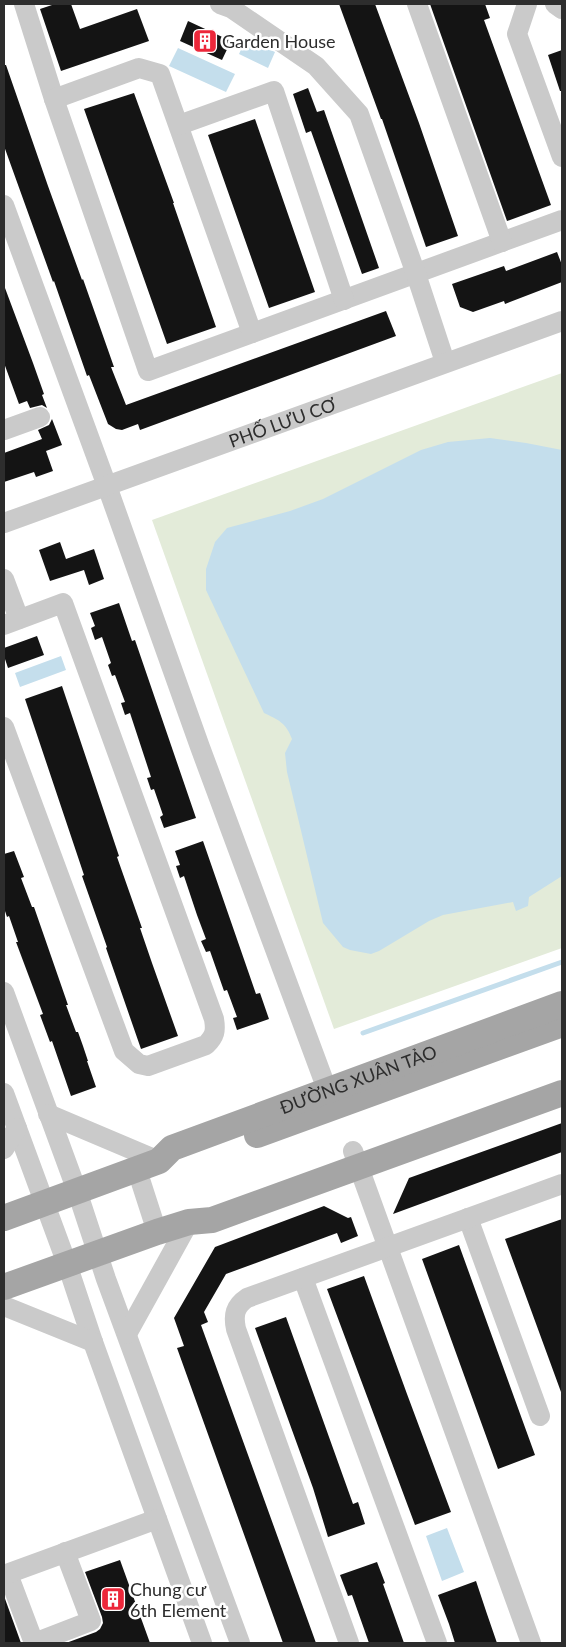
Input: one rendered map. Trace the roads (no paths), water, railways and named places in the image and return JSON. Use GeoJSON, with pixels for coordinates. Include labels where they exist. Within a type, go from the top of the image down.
{"type":"FeatureCollection","features":[{"type":"Feature","properties":{"kind":"main road","name":"ĐƯỜNG XUÂN TẢO"},"geometry":{"type":"LineString","coordinates":[[330,1099],[562,1004]]}},
{"type":"Feature","properties":{"kind":"main road","name":"ĐƯỜNG XUÂN TẢO"},"geometry":{"type":"LineString","coordinates":[[4,1218],[148,1166],[172,1148],[562,1024]]}},
{"type":"Feature","properties":{"kind":"main road"},"geometry":{"type":"LineString","coordinates":[[4,1289],[157,1232],[189,1222],[212,1220],[562,1075]]}},
{"type":"Feature","properties":{"kind":"main road"},"geometry":{"type":"LineString","coordinates":[[356,1159],[562,1093]]}},
{"type":"Feature","properties":{"kind":"street"},"geometry":{"type":"LineString","coordinates":[[24,4],[54,99],[148,371],[562,220]]}},
{"type":"Feature","properties":{"kind":"street"},"geometry":{"type":"LineString","coordinates":[[417,4],[502,242]]}},
{"type":"Feature","properties":{"kind":"street"},"geometry":{"type":"LineString","coordinates":[[528,4],[518,34],[562,157]]}},
{"type":"Feature","properties":{"kind":"street"},"geometry":{"type":"LineString","coordinates":[[555,4],[562,9]]}},
{"type":"Feature","properties":{"kind":"street"},"geometry":{"type":"LineString","coordinates":[[228,5],[316,66],[358,114],[416,274],[445,362]]}},
{"type":"Feature","properties":{"kind":"street"},"geometry":{"type":"LineString","coordinates":[[54,99],[139,68],[160,74],[252,333]]}},
{"type":"Feature","properties":{"kind":"street"},"geometry":{"type":"LineString","coordinates":[[179,125],[274,92],[344,300]]}},
{"type":"Feature","properties":{"kind":"street"},"geometry":{"type":"LineString","coordinates":[[4,205],[200,747],[330,1099]]}},
{"type":"Feature","properties":{"kind":"street","name":"PHỐ LƯU CƠ"},"geometry":{"type":"LineString","coordinates":[[4,523],[562,321]]}},
{"type":"Feature","properties":{"kind":"street"},"geometry":{"type":"LineString","coordinates":[[4,430],[40,417]]}},
{"type":"Feature","properties":{"kind":"street"},"geometry":{"type":"LineString","coordinates":[[4,579],[12,622],[63,603],[214,1019],[216,1031],[214,1038],[206,1045],[148,1066],[139,1064],[124,1051],[4,727]]}},
{"type":"Feature","properties":{"kind":"street"},"geometry":{"type":"LineString","coordinates":[[4,992],[240,1643]]}},
{"type":"Feature","properties":{"kind":"street"},"geometry":{"type":"LineString","coordinates":[[4,1094],[67,1264],[93,1342],[202,1643]]}},
{"type":"Feature","properties":{"kind":"street"},"geometry":{"type":"LineString","coordinates":[[48,1114],[148,1166],[157,1232]]}},
{"type":"Feature","properties":{"kind":"street"},"geometry":{"type":"LineString","coordinates":[[4,1149],[17,1128]]}},
{"type":"Feature","properties":{"kind":"street"},"geometry":{"type":"LineString","coordinates":[[356,1159],[531,1643]]}},
{"type":"Feature","properties":{"kind":"street"},"geometry":{"type":"LineString","coordinates":[[349,1643],[239,1338],[234,1319],[235,1310],[240,1302],[247,1298],[562,1184]]}},
{"type":"Feature","properties":{"kind":"street"},"geometry":{"type":"LineString","coordinates":[[468,1218],[540,1416]]}},
{"type":"Feature","properties":{"kind":"street"},"geometry":{"type":"LineString","coordinates":[[127,1334],[189,1222]]}},
{"type":"Feature","properties":{"kind":"street"},"geometry":{"type":"LineString","coordinates":[[303,1278],[436,1643]]}},
{"type":"Feature","properties":{"kind":"street"},"geometry":{"type":"LineString","coordinates":[[4,1289],[93,1342]]}},
{"type":"Feature","properties":{"kind":"street"},"geometry":{"type":"LineString","coordinates":[[65,1552],[91,1621],[34,1643],[6,1575],[65,1552],[157,1519]]}},
{"type":"Feature","properties":{"kind":"water"},"geometry":{"type":"Polygon","coordinates":[[[246,39],[275,52],[268,68],[239,54],[246,39]]]}},
{"type":"Feature","properties":{"kind":"water"},"geometry":{"type":"Polygon","coordinates":[[[178,48],[235,74],[226,92],[169,66],[178,48]]]}},
{"type":"Feature","properties":{"kind":"water"},"geometry":{"type":"Polygon","coordinates":[[[490,438],[562,450],[562,876],[529,897],[528,906],[516,911],[513,902],[443,915],[429,921],[379,951],[371,954],[350,950],[343,947],[323,923],[287,772],[285,753],[292,739],[287,729],[281,723],[264,713],[206,590],[206,569],[215,542],[227,528],[290,511],[323,499],[421,450],[448,442],[490,438]]]}},
{"type":"Feature","properties":{"kind":"water"},"geometry":{"type":"Polygon","coordinates":[[[61,656],[66,670],[20,687],[15,673],[61,656]]]}},
{"type":"Feature","properties":{"kind":"water"},"geometry":{"type":"Polygon","coordinates":[[[447,1528],[464,1572],[442,1581],[426,1536],[447,1528]]]}},
{"type":"Feature","properties":{"kind":"waterway"},"geometry":{"type":"LineString","coordinates":[[363,1033],[562,962]]}},
{"type":"Feature","properties":{"kind":"place","name":"Garden House"},"geometry":{"type":"Point","coordinates":[205,41]}},
{"type":"Feature","properties":{"kind":"place","name":"Chung cư 6th Element"},"geometry":{"type":"Point","coordinates":[113,1599]}}]}
